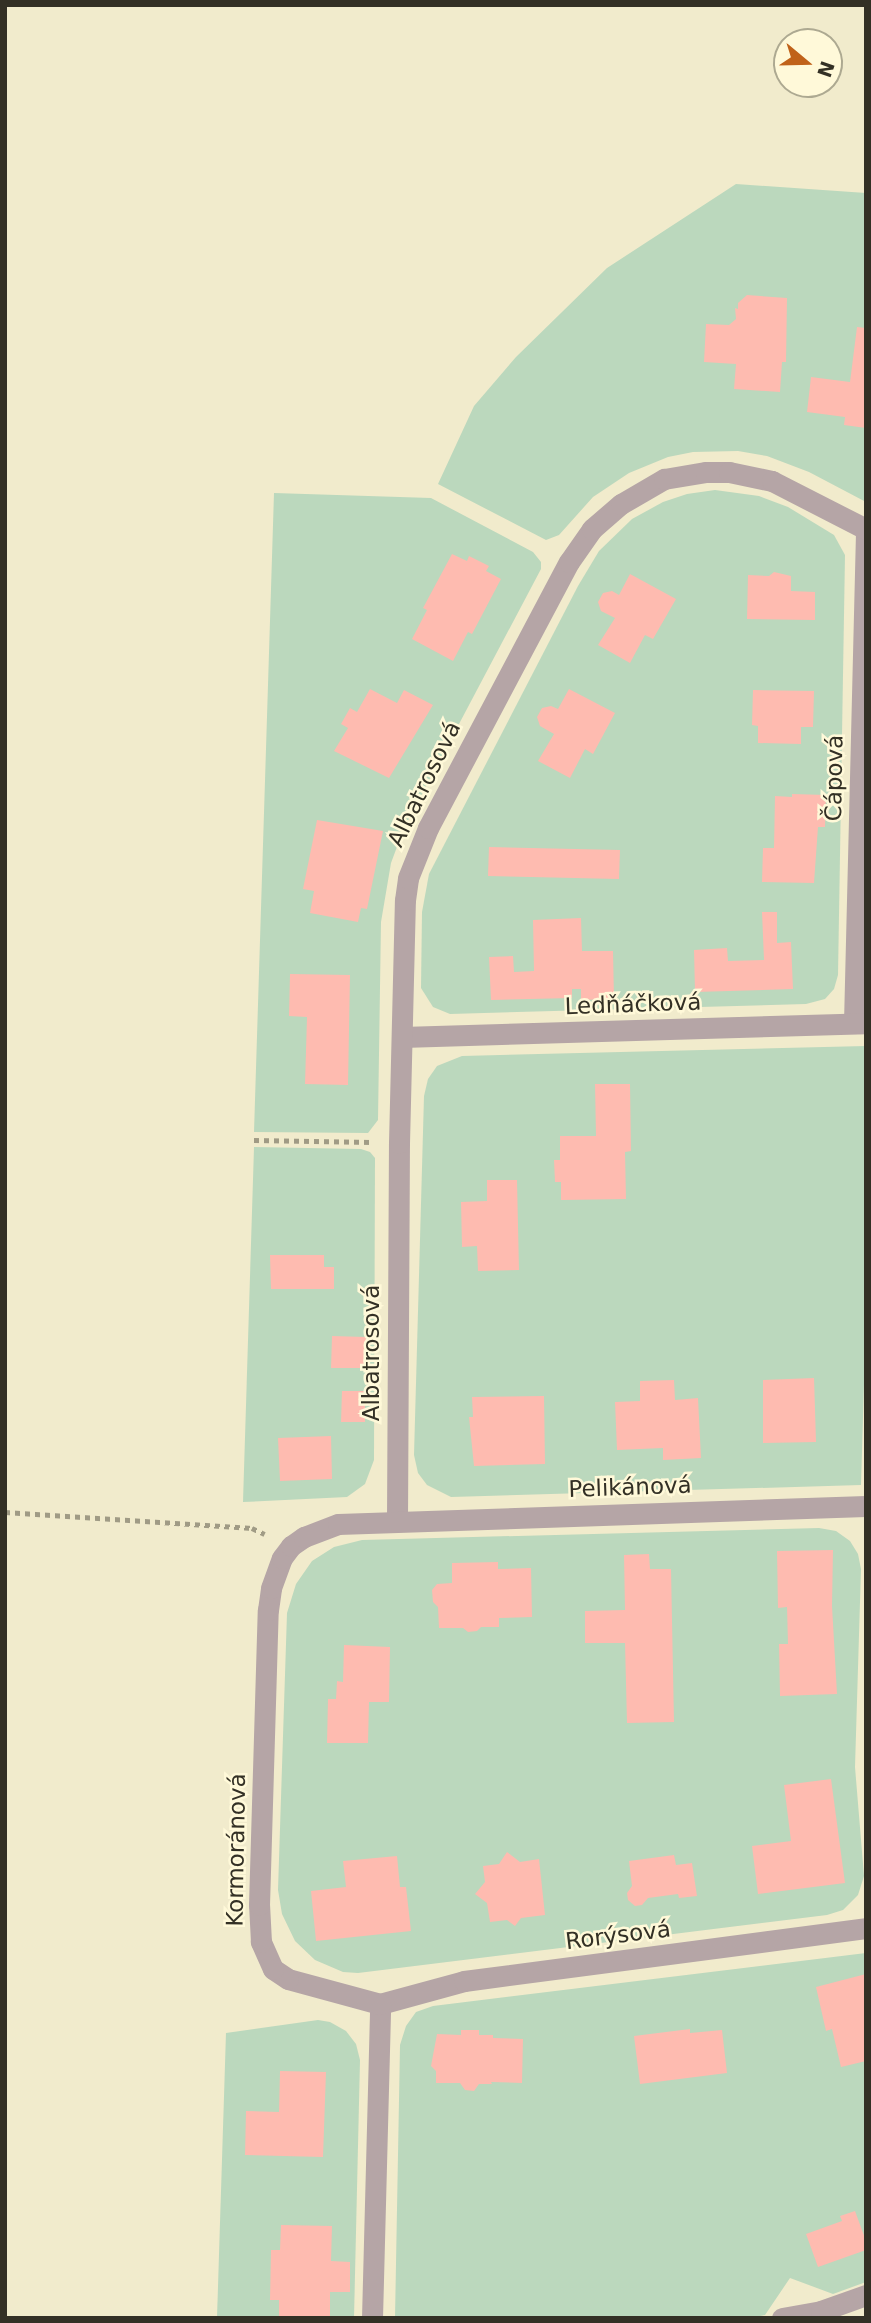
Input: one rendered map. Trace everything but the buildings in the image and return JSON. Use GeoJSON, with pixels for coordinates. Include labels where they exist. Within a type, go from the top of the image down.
{"type":"FeatureCollection","features":[{"type":"Feature","properties":{"kind":"street","name":"Albatrosová"},"geometry":{"type":"LineString","coordinates":[[397,1520],[399,1143],[405,900],[416,854],[569,562],[592,529],[642,490],[664,479],[706,472],[749,475],[772,481],[866,529]]}},
{"type":"Feature","properties":{"kind":"street","name":"Čápová"},"geometry":{"type":"LineString","coordinates":[[860,1023],[866,535]]}},
{"type":"Feature","properties":{"kind":"street","name":"Ledňáčková"},"geometry":{"type":"LineString","coordinates":[[402,1037],[860,1023]]}},
{"type":"Feature","properties":{"kind":"street","name":"Pelikánová"},"geometry":{"type":"LineString","coordinates":[[397,1520],[866,1506]]}},
{"type":"Feature","properties":{"kind":"street"},"geometry":{"type":"LineString","coordinates":[[291,1546],[317,1530],[338,1524],[397,1520]]}},
{"type":"Feature","properties":{"kind":"street","name":"Kormoránová"},"geometry":{"type":"LineString","coordinates":[[291,1546],[275,1575],[268,1609],[259,1905],[261,1942],[273,1969],[288,1979],[380,2004]]}},
{"type":"Feature","properties":{"kind":"street","name":"Rorýsová"},"geometry":{"type":"LineString","coordinates":[[380,2004],[464,1980],[866,1928]]}},
{"type":"Feature","properties":{"kind":"street"},"geometry":{"type":"LineString","coordinates":[[372,2318],[380,2004]]}},
{"type":"Feature","properties":{"kind":"street"},"geometry":{"type":"LineString","coordinates":[[782,2318],[821,2311],[866,2295]]}},
{"type":"Feature","properties":{"kind":"path"},"geometry":{"type":"LineString","coordinates":[[254,1140],[399,1143]]}},
{"type":"Feature","properties":{"kind":"path"},"geometry":{"type":"LineString","coordinates":[[5,1513],[252,1528],[291,1546]]}},
{"type":"Feature","properties":{"kind":"green space"},"geometry":{"type":"Polygon","coordinates":[[[736,184],[866,193],[866,502],[809,472],[767,456],[738,451],[693,452],[668,457],[629,473],[593,497],[559,535],[546,540],[438,484],[474,406],[516,357],[607,268],[736,184]]]}},
{"type":"Feature","properties":{"kind":"green space"},"geometry":{"type":"Polygon","coordinates":[[[715,490],[759,496],[788,507],[834,535],[845,555],[838,975],[834,989],[825,999],[806,1004],[450,1014],[433,1007],[421,988],[422,912],[429,874],[578,586],[599,551],[632,519],[663,502],[687,494],[715,490]]]}},
{"type":"Feature","properties":{"kind":"green space"},"geometry":{"type":"Polygon","coordinates":[[[274,493],[431,498],[533,552],[541,562],[541,569],[404,828],[391,863],[381,922],[378,1120],[368,1133],[254,1132],[274,493]]]}},
{"type":"Feature","properties":{"kind":"green space"},"geometry":{"type":"Polygon","coordinates":[[[866,1046],[866,1317],[861,1485],[451,1497],[427,1485],[418,1473],[414,1455],[424,1096],[428,1079],[437,1066],[462,1056],[866,1046]]]}},
{"type":"Feature","properties":{"kind":"green space"},"geometry":{"type":"Polygon","coordinates":[[[254,1147],[361,1149],[370,1152],[375,1158],[374,1460],[365,1484],[347,1497],[243,1502],[254,1147]]]}},
{"type":"Feature","properties":{"kind":"green space"},"geometry":{"type":"Polygon","coordinates":[[[819,1528],[836,1531],[850,1541],[858,1554],[861,1569],[855,1767],[864,1876],[858,1895],[843,1910],[827,1915],[358,1973],[343,1972],[315,1960],[295,1941],[282,1914],[278,1890],[287,1613],[296,1584],[312,1561],[334,1547],[362,1540],[819,1528]]]}},
{"type":"Feature","properties":{"kind":"green space"},"geometry":{"type":"Polygon","coordinates":[[[866,1953],[866,2282],[833,2294],[790,2278],[765,2315],[750,2318],[395,2318],[400,2045],[406,2026],[416,2012],[433,2006],[866,1953]]]}},
{"type":"Feature","properties":{"kind":"green space"},"geometry":{"type":"Polygon","coordinates":[[[318,2020],[330,2022],[346,2031],[356,2044],[360,2060],[354,2318],[217,2318],[226,2033],[318,2020]]]}}]}
